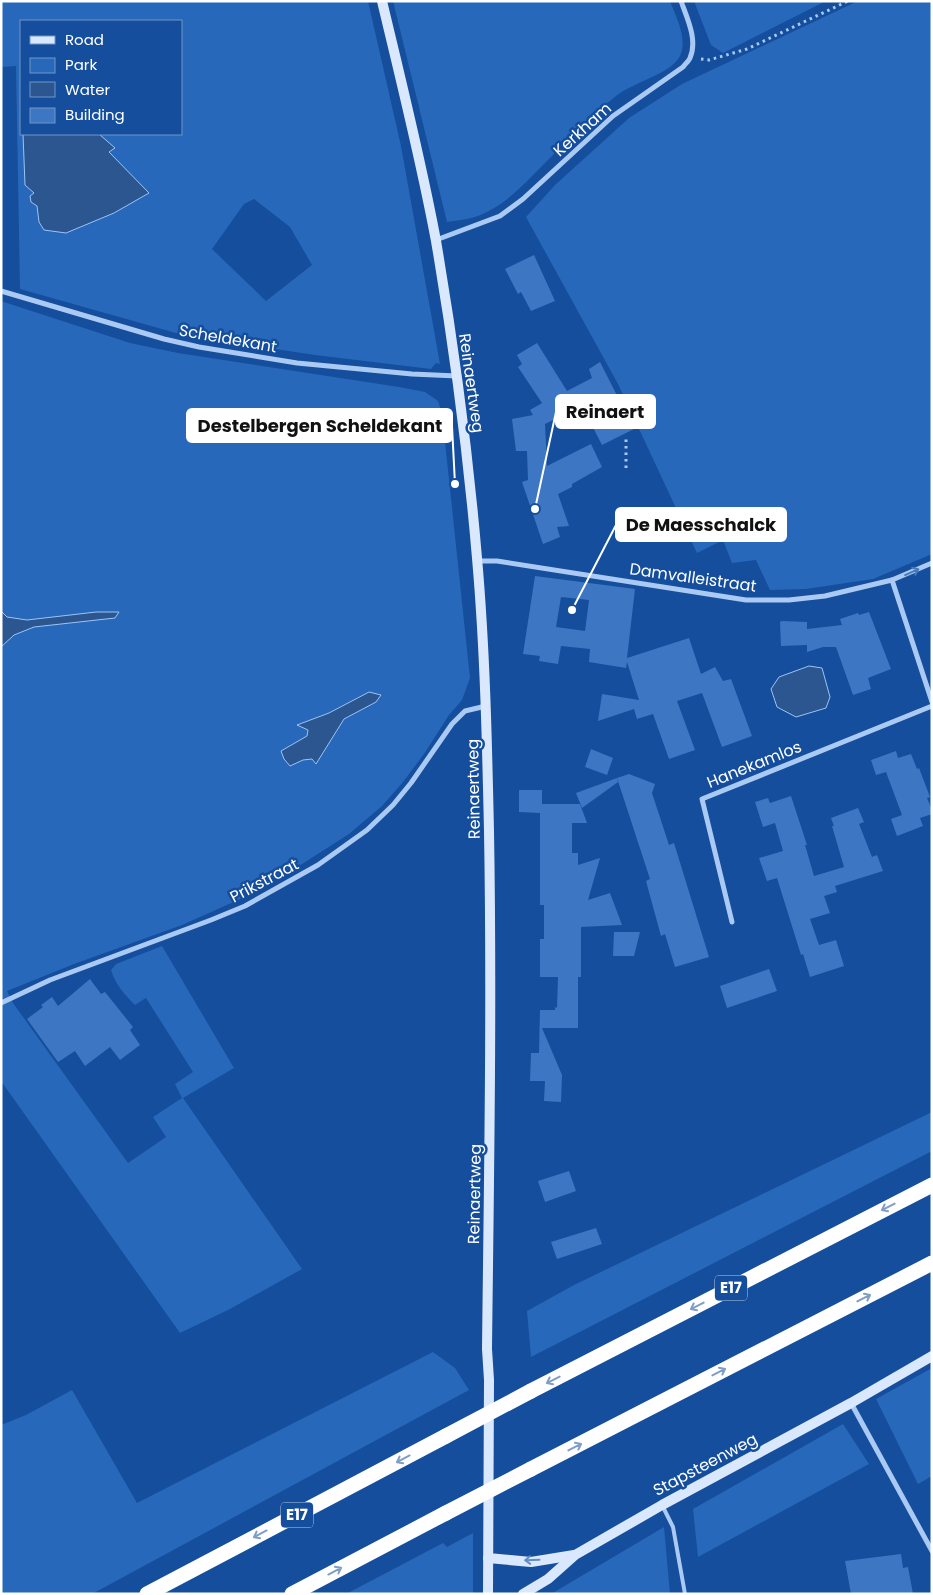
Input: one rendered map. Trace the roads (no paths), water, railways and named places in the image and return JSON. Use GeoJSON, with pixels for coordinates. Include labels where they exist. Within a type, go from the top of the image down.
{"type":"FeatureCollection","features":[{"type":"Feature","properties":{"kind":"highway","name":"E17"},"geometry":{"type":"LineString","coordinates":[[147,1594],[531,1391],[932,1185]]}},
{"type":"Feature","properties":{"kind":"highway"},"geometry":{"type":"LineString","coordinates":[[292,1594],[932,1263]]}},
{"type":"Feature","properties":{"kind":"main road","name":"Reinaertweg"},"geometry":{"type":"LineString","coordinates":[[382,1],[411,122],[436,240],[457,376],[478,561],[487,705],[491,985],[487,1339],[489,1380],[488,1590]]}},
{"type":"Feature","properties":{"kind":"main road","name":"Stapsteenweg"},"geometry":{"type":"LineString","coordinates":[[523,1594],[548,1579],[575,1555],[662,1505],[851,1403],[932,1356]]}},
{"type":"Feature","properties":{"kind":"main road","name":"Stapsteenweg"},"geometry":{"type":"LineString","coordinates":[[488,1558],[530,1562],[575,1555]]}},
{"type":"Feature","properties":{"kind":"street","name":"Kerkham"},"geometry":{"type":"LineString","coordinates":[[436,240],[500,216],[524,199],[613,116],[682,67],[690,58],[692,41],[689,24],[680,1]]}},
{"type":"Feature","properties":{"kind":"street","name":"Scheldekant"},"geometry":{"type":"LineString","coordinates":[[1,290],[164,339],[199,347],[297,363],[412,374],[457,376]]}},
{"type":"Feature","properties":{"kind":"street","name":"Damvalleistraat"},"geometry":{"type":"LineString","coordinates":[[478,561],[497,561],[746,600],[789,600],[825,596],[892,580],[932,563]]}},
{"type":"Feature","properties":{"kind":"street","name":"Hanekamlos"},"geometry":{"type":"LineString","coordinates":[[732,922],[702,799],[932,704],[892,580]]}},
{"type":"Feature","properties":{"kind":"street","name":"Prikstraat"},"geometry":{"type":"LineString","coordinates":[[1,1003],[50,980],[245,906],[318,864],[367,830],[393,805],[411,783],[452,724],[465,711],[487,705]]}},
{"type":"Feature","properties":{"kind":"street"},"geometry":{"type":"LineString","coordinates":[[851,1403],[932,1551]]}},
{"type":"Feature","properties":{"kind":"lane"},"geometry":{"type":"LineString","coordinates":[[662,1505],[673,1526],[685,1594]]}},
{"type":"Feature","properties":{"kind":"water"},"geometry":{"type":"Polygon","coordinates":[[[23,135],[100,135],[115,148],[109,152],[149,193],[114,213],[66,233],[44,230],[39,222],[37,206],[31,202],[30,196],[34,193],[25,185],[23,135]]]}},
{"type":"Feature","properties":{"kind":"water"},"geometry":{"type":"Polygon","coordinates":[[[1,611],[7,617],[27,620],[96,612],[119,612],[115,618],[34,627],[14,635],[1,647],[1,611]]]}},
{"type":"Feature","properties":{"kind":"water"},"geometry":{"type":"Polygon","coordinates":[[[809,666],[822,668],[830,697],[826,708],[796,717],[777,707],[771,689],[779,677],[809,666]]]}},
{"type":"Feature","properties":{"kind":"water"},"geometry":{"type":"Polygon","coordinates":[[[369,692],[381,695],[376,702],[344,719],[316,764],[312,759],[303,760],[290,766],[284,759],[281,751],[307,736],[308,730],[297,725],[329,713],[369,692]]]}},
{"type":"Feature","properties":{"kind":"place","name":"Destelbergen Scheldekant"},"geometry":{"type":"Point","coordinates":[455,484]}},
{"type":"Feature","properties":{"kind":"place","name":"Reinaert"},"geometry":{"type":"Point","coordinates":[535,509]}},
{"type":"Feature","properties":{"kind":"place","name":"De Maesschalck"},"geometry":{"type":"Point","coordinates":[572,610]}}]}
